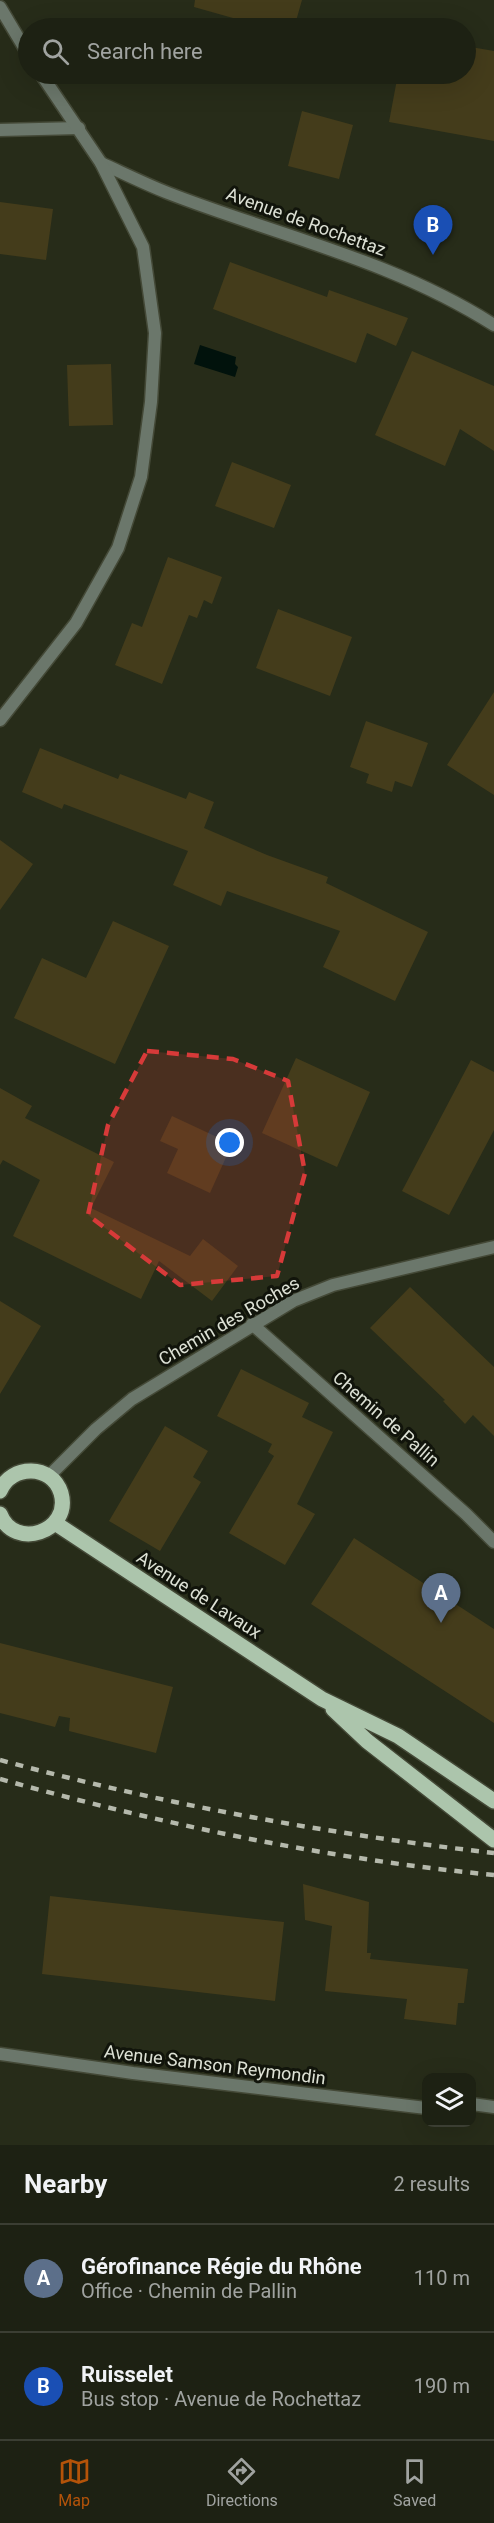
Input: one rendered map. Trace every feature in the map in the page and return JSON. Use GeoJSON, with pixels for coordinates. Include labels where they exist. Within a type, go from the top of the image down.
{"type":"FeatureCollection","features":[{"type":"Feature","properties":{"kind":"main road"},"geometry":{"type":"LineString","coordinates":[[0,1490],[10,1478],[29,1470],[49,1476],[61,1493],[60,1514],[47,1530],[27,1535],[17,1532],[8,1526],[0,1514]]}},
{"type":"Feature","properties":{"kind":"main road","name":"Avenue de Lavaux"},"geometry":{"type":"LineString","coordinates":[[55,1523],[322,1699],[398,1736],[494,1801]]}},
{"type":"Feature","properties":{"kind":"main road","name":"Avenue de Lavaux"},"geometry":{"type":"LineString","coordinates":[[322,1699],[367,1741],[494,1840]]}},
{"type":"Feature","properties":{"kind":"street"},"geometry":{"type":"LineString","coordinates":[[0,7],[18,37]]}},
{"type":"Feature","properties":{"kind":"street"},"geometry":{"type":"LineString","coordinates":[[0,720],[76,623],[118,548],[141,477],[151,402],[155,333],[143,246],[101,163],[49,84]]}},
{"type":"Feature","properties":{"kind":"street"},"geometry":{"type":"LineString","coordinates":[[0,130],[79,128]]}},
{"type":"Feature","properties":{"kind":"street","name":"Avenue de Rochettaz"},"geometry":{"type":"LineString","coordinates":[[101,163],[168,193],[357,257],[458,302],[494,325]]}},
{"type":"Feature","properties":{"kind":"street","name":"Chemin des Roches"},"geometry":{"type":"LineString","coordinates":[[49,1476],[96,1429],[132,1399],[293,1301],[333,1285],[494,1247]]}},
{"type":"Feature","properties":{"kind":"street","name":"Chemin de Pallin"},"geometry":{"type":"LineString","coordinates":[[252,1324],[466,1514],[494,1542]]}},
{"type":"Feature","properties":{"kind":"street","name":"Avenue Samson Reymondin"},"geometry":{"type":"LineString","coordinates":[[0,2054],[133,2073],[422,2108]]}},
{"type":"Feature","properties":{"kind":"street"},"geometry":{"type":"LineString","coordinates":[[476,2105],[494,2107]]}},
{"type":"Feature","properties":{"kind":"highlighted area"},"geometry":{"type":"Polygon","coordinates":[[[147,1051],[233,1059],[288,1081],[305,1173],[277,1276],[180,1285],[88,1215],[108,1125],[147,1051]]]}},
{"type":"Feature","properties":{"kind":"shaded area"},"geometry":{"type":"Polygon","coordinates":[[[200,345],[236,357],[235,364],[238,367],[235,377],[194,364],[200,345]]]}},
{"type":"Feature","properties":{"kind":"building"},"geometry":{"type":"Polygon","coordinates":[[[195,0],[302,0],[297,18],[233,18],[194,7],[195,0]]]}},
{"type":"Feature","properties":{"kind":"building"},"geometry":{"type":"Polygon","coordinates":[[[476,48],[494,51],[494,141],[389,122],[396,84],[476,84],[476,48]]]}},
{"type":"Feature","properties":{"kind":"building"},"geometry":{"type":"Polygon","coordinates":[[[302,111],[353,125],[339,179],[288,166],[302,111]]]}},
{"type":"Feature","properties":{"kind":"building"},"geometry":{"type":"Polygon","coordinates":[[[0,202],[53,209],[46,260],[0,254],[0,202]]]}},
{"type":"Feature","properties":{"kind":"building"},"geometry":{"type":"Polygon","coordinates":[[[230,262],[327,297],[329,290],[408,318],[396,346],[367,333],[356,363],[213,309],[230,262]]]}},
{"type":"Feature","properties":{"kind":"building"},"geometry":{"type":"Polygon","coordinates":[[[412,351],[494,386],[494,451],[460,429],[445,466],[375,435],[412,351]]]}},
{"type":"Feature","properties":{"kind":"building"},"geometry":{"type":"Polygon","coordinates":[[[111,364],[113,425],[69,426],[67,365],[111,364]]]}},
{"type":"Feature","properties":{"kind":"building"},"geometry":{"type":"Polygon","coordinates":[[[232,462],[291,485],[274,528],[215,506],[232,462]]]}},
{"type":"Feature","properties":{"kind":"building"},"geometry":{"type":"Polygon","coordinates":[[[168,557],[222,577],[212,604],[204,600],[197,618],[189,615],[162,684],[115,665],[132,623],[142,627],[168,557]]]}},
{"type":"Feature","properties":{"kind":"building"},"geometry":{"type":"Polygon","coordinates":[[[278,609],[352,637],[330,696],[256,668],[278,609]]]}},
{"type":"Feature","properties":{"kind":"building"},"geometry":{"type":"Polygon","coordinates":[[[494,692],[494,795],[447,765],[494,692]]]}},
{"type":"Feature","properties":{"kind":"building"},"geometry":{"type":"Polygon","coordinates":[[[366,721],[428,743],[412,787],[395,781],[392,792],[366,783],[369,774],[350,767],[366,721]]]}},
{"type":"Feature","properties":{"kind":"building"},"geometry":{"type":"Polygon","coordinates":[[[40,748],[118,779],[120,774],[186,799],[189,792],[214,802],[204,828],[267,855],[328,877],[326,883],[428,932],[395,1001],[323,967],[340,931],[227,891],[221,906],[173,885],[188,851],[64,804],[62,809],[22,792],[40,748]]]}},
{"type":"Feature","properties":{"kind":"building"},"geometry":{"type":"Polygon","coordinates":[[[0,840],[33,864],[0,910],[0,840]]]}},
{"type":"Feature","properties":{"kind":"building"},"geometry":{"type":"Polygon","coordinates":[[[113,921],[169,946],[115,1064],[14,1018],[42,958],[86,978],[113,921]]]}},
{"type":"Feature","properties":{"kind":"building"},"geometry":{"type":"Polygon","coordinates":[[[296,1058],[370,1092],[337,1167],[262,1133],[296,1058]]]}},
{"type":"Feature","properties":{"kind":"building"},"geometry":{"type":"Polygon","coordinates":[[[471,1060],[494,1072],[494,1130],[449,1215],[402,1191],[471,1060]]]}},
{"type":"Feature","properties":{"kind":"building"},"geometry":{"type":"Polygon","coordinates":[[[0,1088],[32,1106],[25,1118],[114,1162],[91,1208],[190,1256],[203,1239],[238,1266],[212,1301],[159,1261],[141,1299],[13,1236],[40,1180],[3,1160],[0,1165],[0,1088]]]}},
{"type":"Feature","properties":{"kind":"building"},"geometry":{"type":"Polygon","coordinates":[[[172,1116],[232,1144],[210,1193],[167,1173],[178,1149],[160,1141],[172,1116]]]}},
{"type":"Feature","properties":{"kind":"building"},"geometry":{"type":"Polygon","coordinates":[[[410,1287],[494,1367],[494,1436],[473,1415],[465,1424],[443,1401],[445,1400],[370,1328],[410,1287]]]}},
{"type":"Feature","properties":{"kind":"building"},"geometry":{"type":"Polygon","coordinates":[[[0,1301],[41,1326],[0,1394],[0,1301]]]}},
{"type":"Feature","properties":{"kind":"building"},"geometry":{"type":"Polygon","coordinates":[[[241,1369],[309,1403],[302,1417],[333,1432],[297,1504],[315,1514],[285,1565],[229,1533],[274,1456],[268,1452],[272,1444],[217,1416],[241,1369]]]}},
{"type":"Feature","properties":{"kind":"building"},"geometry":{"type":"Polygon","coordinates":[[[165,1426],[208,1451],[193,1477],[201,1482],[160,1551],[109,1521],[165,1426]]]}},
{"type":"Feature","properties":{"kind":"building"},"geometry":{"type":"Polygon","coordinates":[[[354,1538],[494,1629],[494,1723],[311,1604],[354,1538]]]}},
{"type":"Feature","properties":{"kind":"building"},"geometry":{"type":"Polygon","coordinates":[[[0,1643],[173,1687],[156,1753],[69,1731],[70,1718],[59,1716],[55,1727],[0,1713],[0,1643]]]}},
{"type":"Feature","properties":{"kind":"building"},"geometry":{"type":"Polygon","coordinates":[[[303,1884],[369,1902],[367,1953],[371,1953],[370,1959],[468,1969],[464,2003],[458,2003],[456,2025],[404,2019],[407,1999],[325,1991],[332,1926],[305,1920],[303,1884]]]}},
{"type":"Feature","properties":{"kind":"building"},"geometry":{"type":"Polygon","coordinates":[[[50,1896],[284,1922],[275,2001],[42,1974],[50,1896]]]}},
{"type":"Feature","properties":{"kind":"railway"},"geometry":{"type":"LineString","coordinates":[[0,1760],[183,1804],[245,1816],[369,1837],[494,1853]]}},
{"type":"Feature","properties":{"kind":"railway"},"geometry":{"type":"LineString","coordinates":[[0,1779],[122,1811],[245,1838],[369,1860],[494,1875]]}},
{"type":"Feature","properties":{"kind":"place","name":"Ruisselet"},"geometry":{"type":"Point","coordinates":[433,255]}},
{"type":"Feature","properties":{"kind":"place","name":"Gérofinance Régie du Rhône"},"geometry":{"type":"Point","coordinates":[441,1623]}}]}
